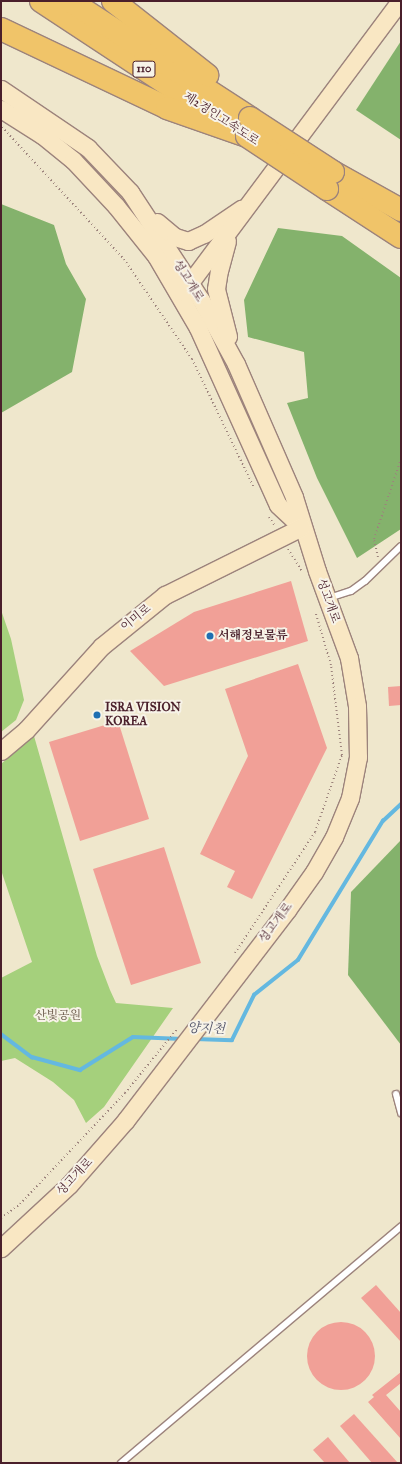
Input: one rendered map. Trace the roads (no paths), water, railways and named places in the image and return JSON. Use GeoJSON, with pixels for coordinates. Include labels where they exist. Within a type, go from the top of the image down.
{"type":"FeatureCollection","features":[{"type":"Feature","properties":{"kind":"highway","name":"제2경인고속도로"},"geometry":{"type":"LineString","coordinates":[[41,1],[330,180],[401,237]]}},
{"type":"Feature","properties":{"kind":"highway","name":"제2경인고속도로"},"geometry":{"type":"LineString","coordinates":[[70,1],[248,128]]}},
{"type":"Feature","properties":{"kind":"highway"},"geometry":{"type":"LineString","coordinates":[[113,1],[212,79],[248,128]]}},
{"type":"Feature","properties":{"kind":"highway"},"geometry":{"type":"LineString","coordinates":[[1,29],[166,108],[248,128]]}},
{"type":"Feature","properties":{"kind":"highway","name":"제2경인고속도로"},"geometry":{"type":"LineString","coordinates":[[330,180],[401,210]]}},
{"type":"Feature","properties":{"kind":"street"},"geometry":{"type":"LineString","coordinates":[[185,290],[400,1]]}},
{"type":"Feature","properties":{"kind":"street","name":"성고개로"},"geometry":{"type":"LineString","coordinates":[[1,89],[88,148],[130,192],[141,208],[185,290],[198,328],[278,505],[302,527]]}},
{"type":"Feature","properties":{"kind":"street","name":"성고개로"},"geometry":{"type":"LineString","coordinates":[[1,109],[42,135],[73,160],[116,206],[185,290],[235,363],[294,497],[302,527],[349,658],[357,706],[358,756],[350,798],[334,837],[314,872],[193,1032],[179,1038],[126,1120],[69,1185],[1,1248]]}},
{"type":"Feature","properties":{"kind":"street"},"geometry":{"type":"LineString","coordinates":[[141,208],[175,237],[188,241],[204,234],[250,204]]}},
{"type":"Feature","properties":{"kind":"street"},"geometry":{"type":"LineString","coordinates":[[231,230],[219,270],[216,289],[235,363]]}},
{"type":"Feature","properties":{"kind":"street","name":"이미로"},"geometry":{"type":"LineString","coordinates":[[1,751],[26,730],[102,646],[165,595],[302,527]]}},
{"type":"Feature","properties":{"kind":"lane"},"geometry":{"type":"LineString","coordinates":[[328,599],[351,591],[365,581],[378,566],[401,546]]}},
{"type":"Feature","properties":{"kind":"lane"},"geometry":{"type":"LineString","coordinates":[[396,1094],[401,1113]]}},
{"type":"Feature","properties":{"kind":"lane"},"geometry":{"type":"LineString","coordinates":[[121,1463],[401,1226]]}},
{"type":"Feature","properties":{"kind":"waterway","name":"양지천"},"geometry":{"type":"LineString","coordinates":[[195,1039],[232,1040],[254,995],[298,960],[383,821],[401,804]]}},
{"type":"Feature","properties":{"kind":"waterway","name":"양지천"},"geometry":{"type":"LineString","coordinates":[[1,1034],[32,1057],[80,1070],[133,1037],[183,1039]]}},
{"type":"Feature","properties":{"kind":"place","name":"서해정보물류"},"geometry":{"type":"Point","coordinates":[210,636]}},
{"type":"Feature","properties":{"kind":"place","name":"ISRA VISION KOREA"},"geometry":{"type":"Point","coordinates":[97,715]}},
{"type":"Feature","properties":{"kind":"park label","name":"산빛공원"},"geometry":{"type":"Point","coordinates":[58,1016]}}]}
